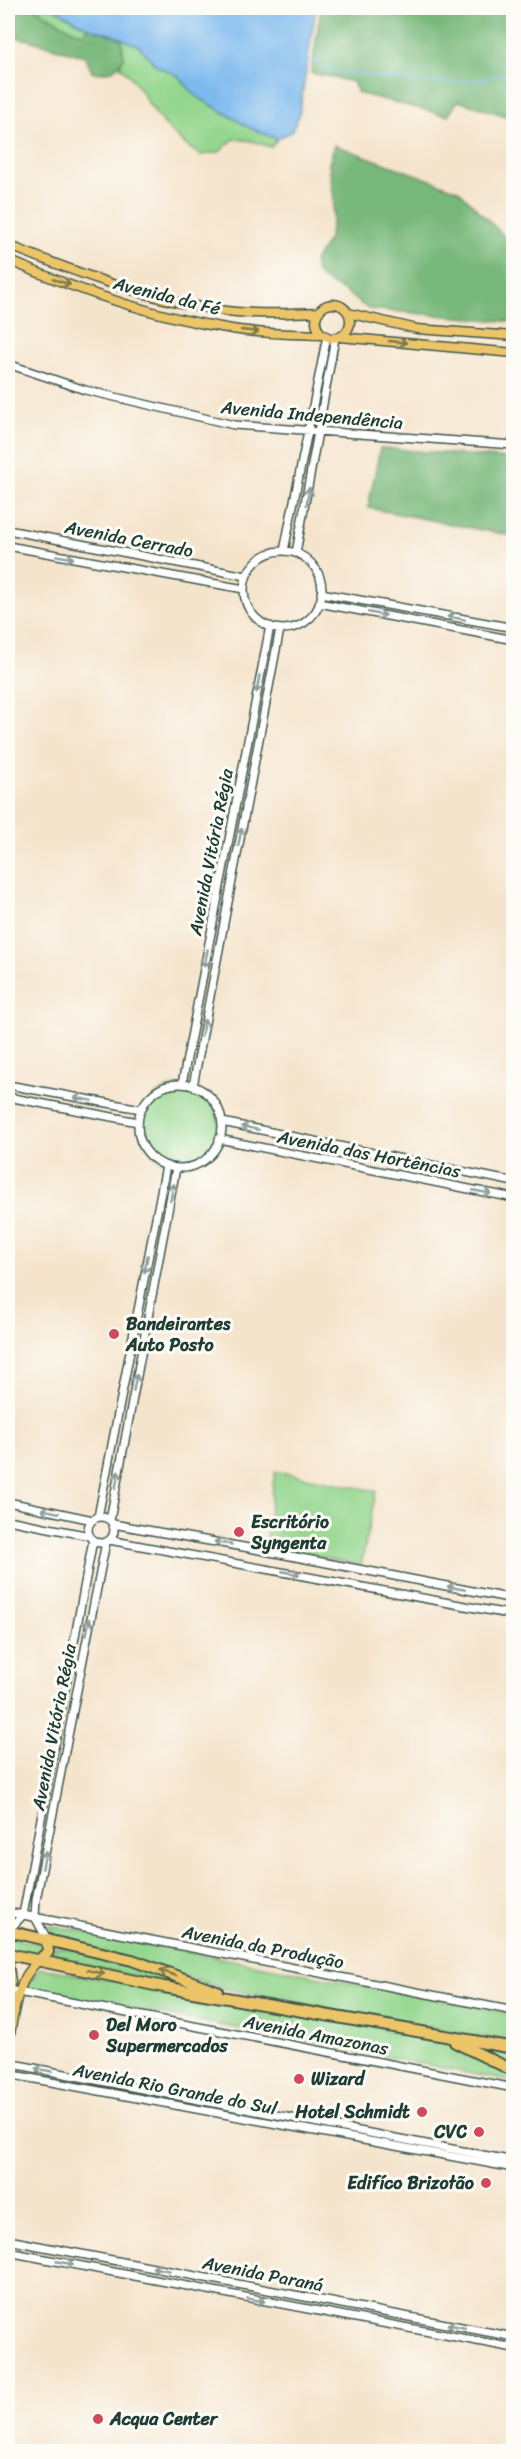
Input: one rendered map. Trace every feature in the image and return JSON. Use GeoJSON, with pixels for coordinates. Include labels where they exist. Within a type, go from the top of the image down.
{"type":"FeatureCollection","features":[{"type":"Feature","properties":{"kind":"highway"},"geometry":{"type":"LineString","coordinates":[[8,1931],[132,1960],[243,2000]]}},
{"type":"Feature","properties":{"kind":"highway"},"geometry":{"type":"LineString","coordinates":[[39,1960],[48,1952],[47,1939]]}},
{"type":"Feature","properties":{"kind":"highway"},"geometry":{"type":"LineString","coordinates":[[8,1954],[164,1987],[513,2048]]}},
{"type":"Feature","properties":{"kind":"highway"},"geometry":{"type":"LineString","coordinates":[[444,2036],[513,2071]]}},
{"type":"Feature","properties":{"kind":"main road","name":"Avenida da Fé"},"geometry":{"type":"LineString","coordinates":[[8,245],[116,285],[218,310],[264,314],[319,312]]}},
{"type":"Feature","properties":{"kind":"main road","name":"Avenida da Fé"},"geometry":{"type":"LineString","coordinates":[[8,260],[45,277],[112,300],[232,329],[513,353]]}},
{"type":"Feature","properties":{"kind":"main road"},"geometry":{"type":"LineString","coordinates":[[348,313],[349,327],[331,337],[317,324],[319,312],[326,306],[336,304],[348,313],[417,329],[513,336]]}},
{"type":"Feature","properties":{"kind":"main road"},"geometry":{"type":"LineString","coordinates":[[8,1960],[10,1975],[8,1992]]}},
{"type":"Feature","properties":{"kind":"main road"},"geometry":{"type":"LineString","coordinates":[[8,2046],[18,1992],[24,1977],[39,1960]]}},
{"type":"Feature","properties":{"kind":"street"},"geometry":{"type":"LineString","coordinates":[[284,551],[331,337]]}},
{"type":"Feature","properties":{"kind":"street"},"geometry":{"type":"LineString","coordinates":[[296,553],[320,431],[331,337]]}},
{"type":"Feature","properties":{"kind":"street","name":"Avenida Independência"},"geometry":{"type":"LineString","coordinates":[[8,364],[85,390],[212,422],[257,429],[320,431],[513,445]]}},
{"type":"Feature","properties":{"kind":"street","name":"Avenida Cerrado"},"geometry":{"type":"LineString","coordinates":[[8,530],[246,576]]}},
{"type":"Feature","properties":{"kind":"street","name":"Avenida Cerrado"},"geometry":{"type":"LineString","coordinates":[[8,546],[244,589]]}},
{"type":"Feature","properties":{"kind":"street"},"geometry":{"type":"LineString","coordinates":[[272,552],[296,553],[313,566],[320,579],[319,603],[308,619],[290,628],[280,629],[259,621],[251,612],[245,601],[246,576],[252,565],[261,557],[272,552]]}},
{"type":"Feature","properties":{"kind":"street"},"geometry":{"type":"LineString","coordinates":[[321,593],[513,628]]}},
{"type":"Feature","properties":{"kind":"street"},"geometry":{"type":"LineString","coordinates":[[319,603],[513,640]]}},
{"type":"Feature","properties":{"kind":"street","name":"Avenida Vitória Régia"},"geometry":{"type":"LineString","coordinates":[[182,1084],[270,626]]}},
{"type":"Feature","properties":{"kind":"street","name":"Avenida Vitória Régia"},"geometry":{"type":"LineString","coordinates":[[193,1086],[280,629]]}},
{"type":"Feature","properties":{"kind":"street"},"geometry":{"type":"LineString","coordinates":[[8,1085],[141,1109]]}},
{"type":"Feature","properties":{"kind":"street"},"geometry":{"type":"LineString","coordinates":[[169,1085],[193,1086],[212,1099],[219,1110],[222,1122],[219,1140],[210,1155],[200,1163],[189,1167],[166,1166],[156,1161],[142,1144],[138,1122],[141,1109],[157,1090],[169,1085]]}},
{"type":"Feature","properties":{"kind":"street"},"geometry":{"type":"LineString","coordinates":[[8,1097],[138,1122]]}},
{"type":"Feature","properties":{"kind":"street","name":"Avenida das Hortências"},"geometry":{"type":"LineString","coordinates":[[222,1122],[513,1182]]}},
{"type":"Feature","properties":{"kind":"street","name":"Avenida das Hortências"},"geometry":{"type":"LineString","coordinates":[[219,1140],[513,1198]]}},
{"type":"Feature","properties":{"kind":"street"},"geometry":{"type":"LineString","coordinates":[[91,1538],[89,1526],[96,1519],[166,1166]]}},
{"type":"Feature","properties":{"kind":"street"},"geometry":{"type":"LineString","coordinates":[[108,1541],[115,1530],[111,1522],[176,1168]]}},
{"type":"Feature","properties":{"kind":"street"},"geometry":{"type":"LineString","coordinates":[[8,1502],[513,1599]]}},
{"type":"Feature","properties":{"kind":"street"},"geometry":{"type":"LineString","coordinates":[[8,1520],[91,1538],[513,1615]]}},
{"type":"Feature","properties":{"kind":"street","name":"Avenida Vitória Régia"},"geometry":{"type":"LineString","coordinates":[[23,1915],[91,1538]]}},
{"type":"Feature","properties":{"kind":"street","name":"Avenida Vitória Régia"},"geometry":{"type":"LineString","coordinates":[[35,1917],[40,1877],[108,1541]]}},
{"type":"Feature","properties":{"kind":"street","name":"Avenida da Produção"},"geometry":{"type":"LineString","coordinates":[[8,1912],[513,2011]]}},
{"type":"Feature","properties":{"kind":"street"},"geometry":{"type":"LineString","coordinates":[[8,1931],[23,1915]]}},
{"type":"Feature","properties":{"kind":"street"},"geometry":{"type":"LineString","coordinates":[[35,1917],[47,1939]]}},
{"type":"Feature","properties":{"kind":"street","name":"Avenida Amazonas"},"geometry":{"type":"LineString","coordinates":[[8,1992],[18,1992],[513,2088]]}},
{"type":"Feature","properties":{"kind":"street","name":"Avenida Rio Grande do Sul"},"geometry":{"type":"LineString","coordinates":[[8,2063],[513,2161]]}},
{"type":"Feature","properties":{"kind":"street","name":"Avenida Rio Grande do Sul"},"geometry":{"type":"LineString","coordinates":[[8,2074],[513,2168]]}},
{"type":"Feature","properties":{"kind":"street","name":"Avenida Paraná"},"geometry":{"type":"LineString","coordinates":[[8,2240],[513,2337]]}},
{"type":"Feature","properties":{"kind":"street","name":"Avenida Paraná"},"geometry":{"type":"LineString","coordinates":[[8,2252],[513,2348]]}},
{"type":"Feature","properties":{"kind":"green space"},"geometry":{"type":"Polygon","coordinates":[[[8,8],[34,8],[74,31],[82,33],[89,28],[122,39],[124,57],[118,66],[111,70],[92,72],[85,56],[8,36],[8,8]]]}},
{"type":"Feature","properties":{"kind":"green space"},"geometry":{"type":"Polygon","coordinates":[[[34,8],[53,8],[89,28],[82,33],[74,31],[34,8]]]}},
{"type":"Feature","properties":{"kind":"green space"},"geometry":{"type":"Polygon","coordinates":[[[321,8],[444,8],[471,17],[493,8],[513,8],[513,118],[458,101],[448,116],[358,93],[353,82],[311,73],[321,8]]]}},
{"type":"Feature","properties":{"kind":"green space"},"geometry":{"type":"Polygon","coordinates":[[[122,39],[139,46],[157,66],[178,76],[196,96],[250,128],[277,139],[271,147],[252,141],[234,139],[219,152],[201,155],[194,151],[167,127],[120,66],[124,57],[122,39]]]}},
{"type":"Feature","properties":{"kind":"green space"},"geometry":{"type":"Polygon","coordinates":[[[334,145],[458,190],[513,245],[513,322],[368,309],[344,291],[323,280],[316,272],[314,261],[329,239],[333,218],[334,199],[329,164],[334,145]]]}},
{"type":"Feature","properties":{"kind":"green space"},"geometry":{"type":"Polygon","coordinates":[[[380,448],[513,459],[513,536],[368,508],[380,448]]]}},
{"type":"Feature","properties":{"kind":"green space"},"geometry":{"type":"Polygon","coordinates":[[[180,1087],[195,1090],[212,1104],[219,1126],[216,1141],[202,1158],[180,1165],[165,1162],[148,1148],[141,1126],[144,1111],[158,1094],[180,1087]]]}},
{"type":"Feature","properties":{"kind":"green space"},"geometry":{"type":"Polygon","coordinates":[[[275,1471],[376,1491],[361,1565],[265,1546],[275,1471]]]}},
{"type":"Feature","properties":{"kind":"green space"},"geometry":{"type":"Polygon","coordinates":[[[49,1925],[513,2014],[513,2041],[474,2036],[230,1990],[53,1937],[49,1925]]]}},
{"type":"Feature","properties":{"kind":"green space"},"geometry":{"type":"Polygon","coordinates":[[[8,1938],[44,1944],[45,1947],[40,1957],[8,1952],[8,1938]]]}},
{"type":"Feature","properties":{"kind":"green space"},"geometry":{"type":"Polygon","coordinates":[[[55,1947],[108,1957],[145,1968],[180,1981],[194,1989],[51,1958],[55,1947]]]}},
{"type":"Feature","properties":{"kind":"green space"},"geometry":{"type":"Polygon","coordinates":[[[40,1968],[367,2025],[513,2055],[513,2082],[308,2041],[28,1990],[29,1983],[40,1968]]]}},
{"type":"Feature","properties":{"kind":"water"},"geometry":{"type":"Polygon","coordinates":[[[53,8],[316,8],[299,115],[291,132],[277,139],[250,128],[196,96],[178,76],[157,66],[139,46],[114,35],[89,28],[53,8]]]}},
{"type":"Feature","properties":{"kind":"waterway"},"geometry":{"type":"LineString","coordinates":[[308,60],[342,72],[424,83],[463,82],[514,73]]}},
{"type":"Feature","properties":{"kind":"place","name":"Bandeirantes Auto Posto"},"geometry":{"type":"Point","coordinates":[114,1334]}},
{"type":"Feature","properties":{"kind":"place","name":"Escritório Syngenta"},"geometry":{"type":"Point","coordinates":[239,1532]}},
{"type":"Feature","properties":{"kind":"place","name":"Del Moro Supermercados"},"geometry":{"type":"Point","coordinates":[94,2035]}},
{"type":"Feature","properties":{"kind":"place","name":"Wizard"},"geometry":{"type":"Point","coordinates":[299,2079]}},
{"type":"Feature","properties":{"kind":"place","name":"Hotel Schmidt"},"geometry":{"type":"Point","coordinates":[422,2112]}},
{"type":"Feature","properties":{"kind":"place","name":"CVC"},"geometry":{"type":"Point","coordinates":[479,2132]}},
{"type":"Feature","properties":{"kind":"place","name":"Edifíco Brizotão"},"geometry":{"type":"Point","coordinates":[486,2183]}},
{"type":"Feature","properties":{"kind":"place","name":"Acqua Center"},"geometry":{"type":"Point","coordinates":[98,2419]}}]}
